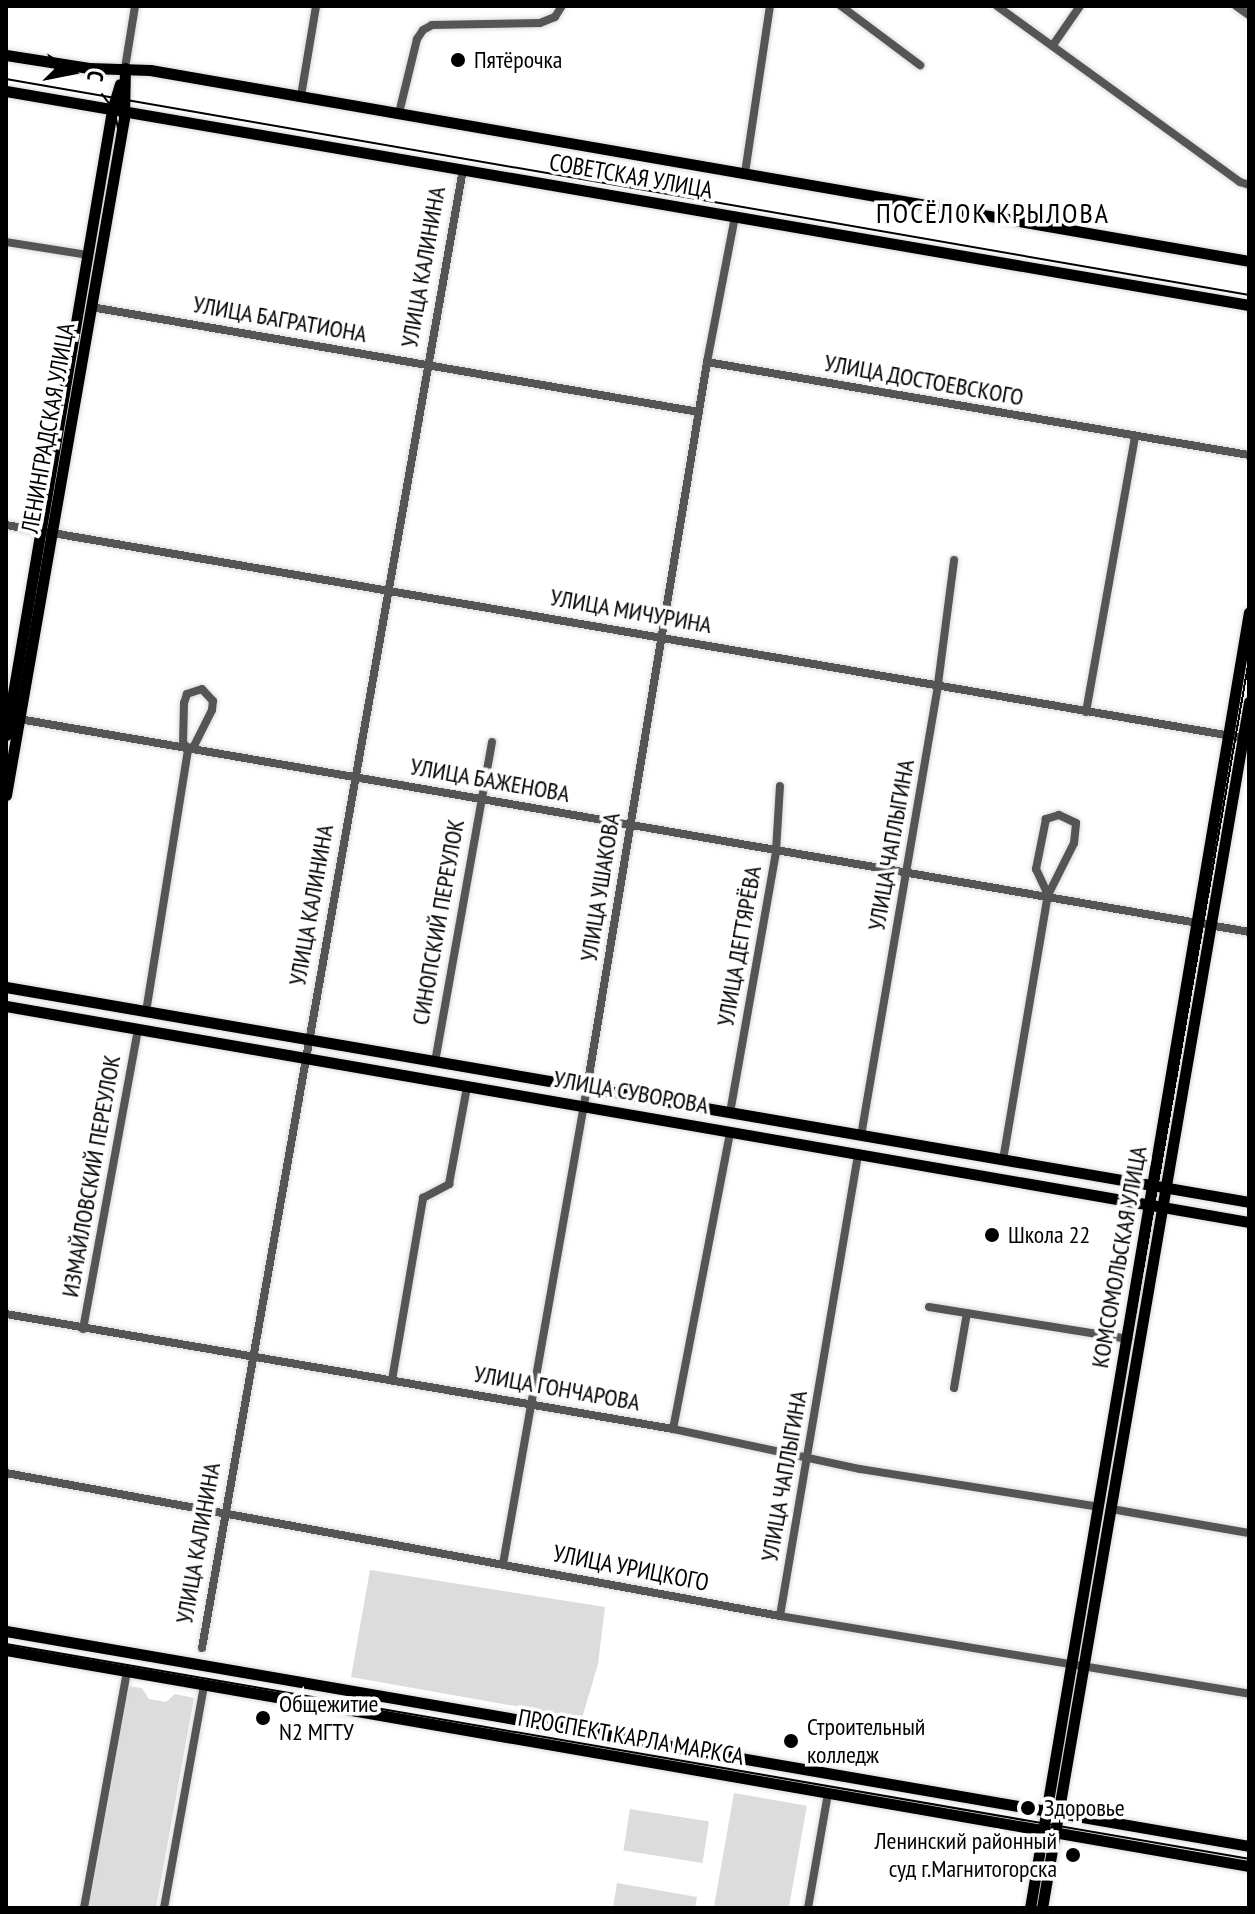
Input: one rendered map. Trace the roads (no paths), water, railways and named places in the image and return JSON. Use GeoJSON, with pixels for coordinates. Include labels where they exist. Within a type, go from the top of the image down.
{"type":"FeatureCollection","features":[{"type":"Feature","properties":{"kind":"main road","name":"СОВЕТСКАЯ УЛИЦА"},"geometry":{"type":"LineString","coordinates":[[6,55],[74,66],[125,68],[301,96],[1249,261]]}},
{"type":"Feature","properties":{"kind":"main road","name":"ЛЕНИНГРАДСКАЯ УЛИЦА"},"geometry":{"type":"LineString","coordinates":[[6,735],[91,307],[125,68]]}},
{"type":"Feature","properties":{"kind":"main road","name":"СОВЕТСКАЯ УЛИЦА"},"geometry":{"type":"LineString","coordinates":[[6,91],[1249,305]]}},
{"type":"Feature","properties":{"kind":"main road","name":"ЛЕНИНГРАДСКАЯ УЛИЦА"},"geometry":{"type":"LineString","coordinates":[[6,795],[88,255],[118,111]]}},
{"type":"Feature","properties":{"kind":"main road","name":"КОМСОМОЛЬСКАЯ УЛИЦА"},"geometry":{"type":"LineString","coordinates":[[1030,1908],[1052,1812],[1157,1206],[1154,1186],[1249,612]]}},
{"type":"Feature","properties":{"kind":"main road","name":"КОМСОМОЛЬСКАЯ УЛИЦА"},"geometry":{"type":"LineString","coordinates":[[1105,1508],[1128,1339],[1157,1206],[1166,1188],[1246,738],[1249,702]]}},
{"type":"Feature","properties":{"kind":"main road","name":"УЛИЦА СУВОРОВА"},"geometry":{"type":"LineString","coordinates":[[6,987],[1249,1202]]}},
{"type":"Feature","properties":{"kind":"main road","name":"УЛИЦА СУВОРОВА"},"geometry":{"type":"LineString","coordinates":[[6,1006],[1249,1222]]}},
{"type":"Feature","properties":{"kind":"main road","name":"ПРОСПЕКТ КАРЛА МАРКСА"},"geometry":{"type":"LineString","coordinates":[[6,1631],[1249,1846]]}},
{"type":"Feature","properties":{"kind":"main road","name":"ПРОСПЕКТ КАРЛА МАРКСА"},"geometry":{"type":"LineString","coordinates":[[6,1650],[1249,1866]]}},
{"type":"Feature","properties":{"kind":"main road"},"geometry":{"type":"LineString","coordinates":[[204,1685],[208,1666]]}},
{"type":"Feature","properties":{"kind":"main road","name":"КОМСОМОЛЬСКАЯ УЛИЦА"},"geometry":{"type":"LineString","coordinates":[[1042,1908],[1048,1831]]}},
{"type":"Feature","properties":{"kind":"street","name":"ЛЕНИНГРАДСКАЯ УЛИЦА"},"geometry":{"type":"LineString","coordinates":[[125,68],[135,6]]}},
{"type":"Feature","properties":{"kind":"street"},"geometry":{"type":"LineString","coordinates":[[301,96],[316,6]]}},
{"type":"Feature","properties":{"kind":"street"},"geometry":{"type":"LineString","coordinates":[[399,113],[417,39],[423,30],[432,25],[512,27],[540,23],[555,17],[562,6]]}},
{"type":"Feature","properties":{"kind":"street"},"geometry":{"type":"LineString","coordinates":[[745,173],[770,6]]}},
{"type":"Feature","properties":{"kind":"street"},"geometry":{"type":"LineString","coordinates":[[841,6],[920,65]]}},
{"type":"Feature","properties":{"kind":"street"},"geometry":{"type":"LineString","coordinates":[[997,6],[1240,182],[1249,185]]}},
{"type":"Feature","properties":{"kind":"street"},"geometry":{"type":"LineString","coordinates":[[1053,45],[1080,6]]}},
{"type":"Feature","properties":{"kind":"street"},"geometry":{"type":"LineString","coordinates":[[1236,6],[1249,15]]}},
{"type":"Feature","properties":{"kind":"street","name":"УЛИЦА КАЛИНИНА"},"geometry":{"type":"LineString","coordinates":[[202,1648],[308,1039],[357,778],[386,590],[463,170]]}},
{"type":"Feature","properties":{"kind":"street","name":"УЛИЦА УШАКОВА"},"geometry":{"type":"LineString","coordinates":[[503,1564],[584,1106],[707,362],[735,216]]}},
{"type":"Feature","properties":{"kind":"street"},"geometry":{"type":"LineString","coordinates":[[6,242],[88,255]]}},
{"type":"Feature","properties":{"kind":"street","name":"УЛИЦА БАГРАТИОНА"},"geometry":{"type":"LineString","coordinates":[[91,307],[699,412]]}},
{"type":"Feature","properties":{"kind":"street","name":"УЛИЦА ДОСТОЕВСКОГО"},"geometry":{"type":"LineString","coordinates":[[707,362],[1249,455]]}},
{"type":"Feature","properties":{"kind":"street"},"geometry":{"type":"LineString","coordinates":[[1086,712],[1135,436]]}},
{"type":"Feature","properties":{"kind":"street","name":"УЛИЦА МИЧУРИНА"},"geometry":{"type":"LineString","coordinates":[[6,525],[662,635],[1246,738]]}},
{"type":"Feature","properties":{"kind":"street","name":"УЛИЦА ЧАПЛЫГИНА"},"geometry":{"type":"LineString","coordinates":[[861,1136],[938,684],[954,560]]}},
{"type":"Feature","properties":{"kind":"street"},"geometry":{"type":"LineString","coordinates":[[146,1012],[188,749],[183,743],[184,703],[187,694],[202,689],[213,701],[212,710],[194,746],[188,749]]}},
{"type":"Feature","properties":{"kind":"street","name":"УЛИЦА БАЖЕНОВА"},"geometry":{"type":"LineString","coordinates":[[19,719],[1249,932]]}},
{"type":"Feature","properties":{"kind":"street","name":"СИНОПСКИЙ ПЕРЕУЛОК"},"geometry":{"type":"LineString","coordinates":[[435,1062],[492,742]]}},
{"type":"Feature","properties":{"kind":"street","name":"УЛИЦА ДЕГТЯРЁВА"},"geometry":{"type":"LineString","coordinates":[[730,1113],[776,851],[780,786]]}},
{"type":"Feature","properties":{"kind":"street"},"geometry":{"type":"LineString","coordinates":[[1003,1160],[1048,895],[1074,843],[1076,823],[1059,815],[1046,819],[1036,869],[1048,895]]}},
{"type":"Feature","properties":{"kind":"street","name":"ИЗМАЙЛОВСКИЙ ПЕРЕУЛОК"},"geometry":{"type":"LineString","coordinates":[[83,1329],[138,1030]]}},
{"type":"Feature","properties":{"kind":"street"},"geometry":{"type":"LineString","coordinates":[[392,1380],[423,1198],[449,1184],[467,1087]]}},
{"type":"Feature","properties":{"kind":"street"},"geometry":{"type":"LineString","coordinates":[[673,1429],[730,1132]]}},
{"type":"Feature","properties":{"kind":"street","name":"УЛИЦА ЧАПЛЫГИНА"},"geometry":{"type":"LineString","coordinates":[[780,1616],[858,1154]]}},
{"type":"Feature","properties":{"kind":"street"},"geometry":{"type":"LineString","coordinates":[[929,1307],[1128,1339]]}},
{"type":"Feature","properties":{"kind":"street"},"geometry":{"type":"LineString","coordinates":[[954,1388],[967,1313]]}},
{"type":"Feature","properties":{"kind":"street","name":"УЛИЦА ГОНЧАРОВА"},"geometry":{"type":"LineString","coordinates":[[6,1314],[673,1429],[808,1459],[1249,1533]]}},
{"type":"Feature","properties":{"kind":"street","name":"УЛИЦА УРИЦКОГО"},"geometry":{"type":"LineString","coordinates":[[6,1473],[780,1616],[1249,1694]]}},
{"type":"Feature","properties":{"kind":"street"},"geometry":{"type":"LineString","coordinates":[[84,1908],[127,1672]]}},
{"type":"Feature","properties":{"kind":"street"},"geometry":{"type":"LineString","coordinates":[[164,1908],[204,1685]]}},
{"type":"Feature","properties":{"kind":"street"},"geometry":{"type":"LineString","coordinates":[[808,1908],[828,1793]]}},
{"type":"Feature","properties":{"kind":"tram line"},"geometry":{"type":"LineString","coordinates":[[6,79],[1249,295]]}},
{"type":"Feature","properties":{"kind":"tram line"},"geometry":{"type":"LineString","coordinates":[[6,780],[119,133],[114,110],[102,94]]}},
{"type":"Feature","properties":{"kind":"tram line"},"geometry":{"type":"LineString","coordinates":[[1032,1908],[1249,659]]}},
{"type":"Feature","properties":{"kind":"tram line"},"geometry":{"type":"LineString","coordinates":[[6,1644],[1249,1859]]}},
{"type":"Feature","properties":{"kind":"place","name":"Пятёрочка"},"geometry":{"type":"Point","coordinates":[458,60]}},
{"type":"Feature","properties":{"kind":"place","name":"Школа 22"},"geometry":{"type":"Point","coordinates":[992,1235]}},
{"type":"Feature","properties":{"kind":"place","name":"Общежитие N2 МГТУ"},"geometry":{"type":"Point","coordinates":[263,1718]}},
{"type":"Feature","properties":{"kind":"place","name":"Строительный колледж"},"geometry":{"type":"Point","coordinates":[791,1741]}},
{"type":"Feature","properties":{"kind":"place","name":"Здоровье"},"geometry":{"type":"Point","coordinates":[1028,1808]}},
{"type":"Feature","properties":{"kind":"place","name":"Ленинский районный суд г.Магнитогорска"},"geometry":{"type":"Point","coordinates":[1073,1855]}},
{"type":"Feature","properties":{"kind":"district","name":"ПОСЁЛОК КРЫЛОВА"},"geometry":{"type":"Point","coordinates":[993,213]}}]}
